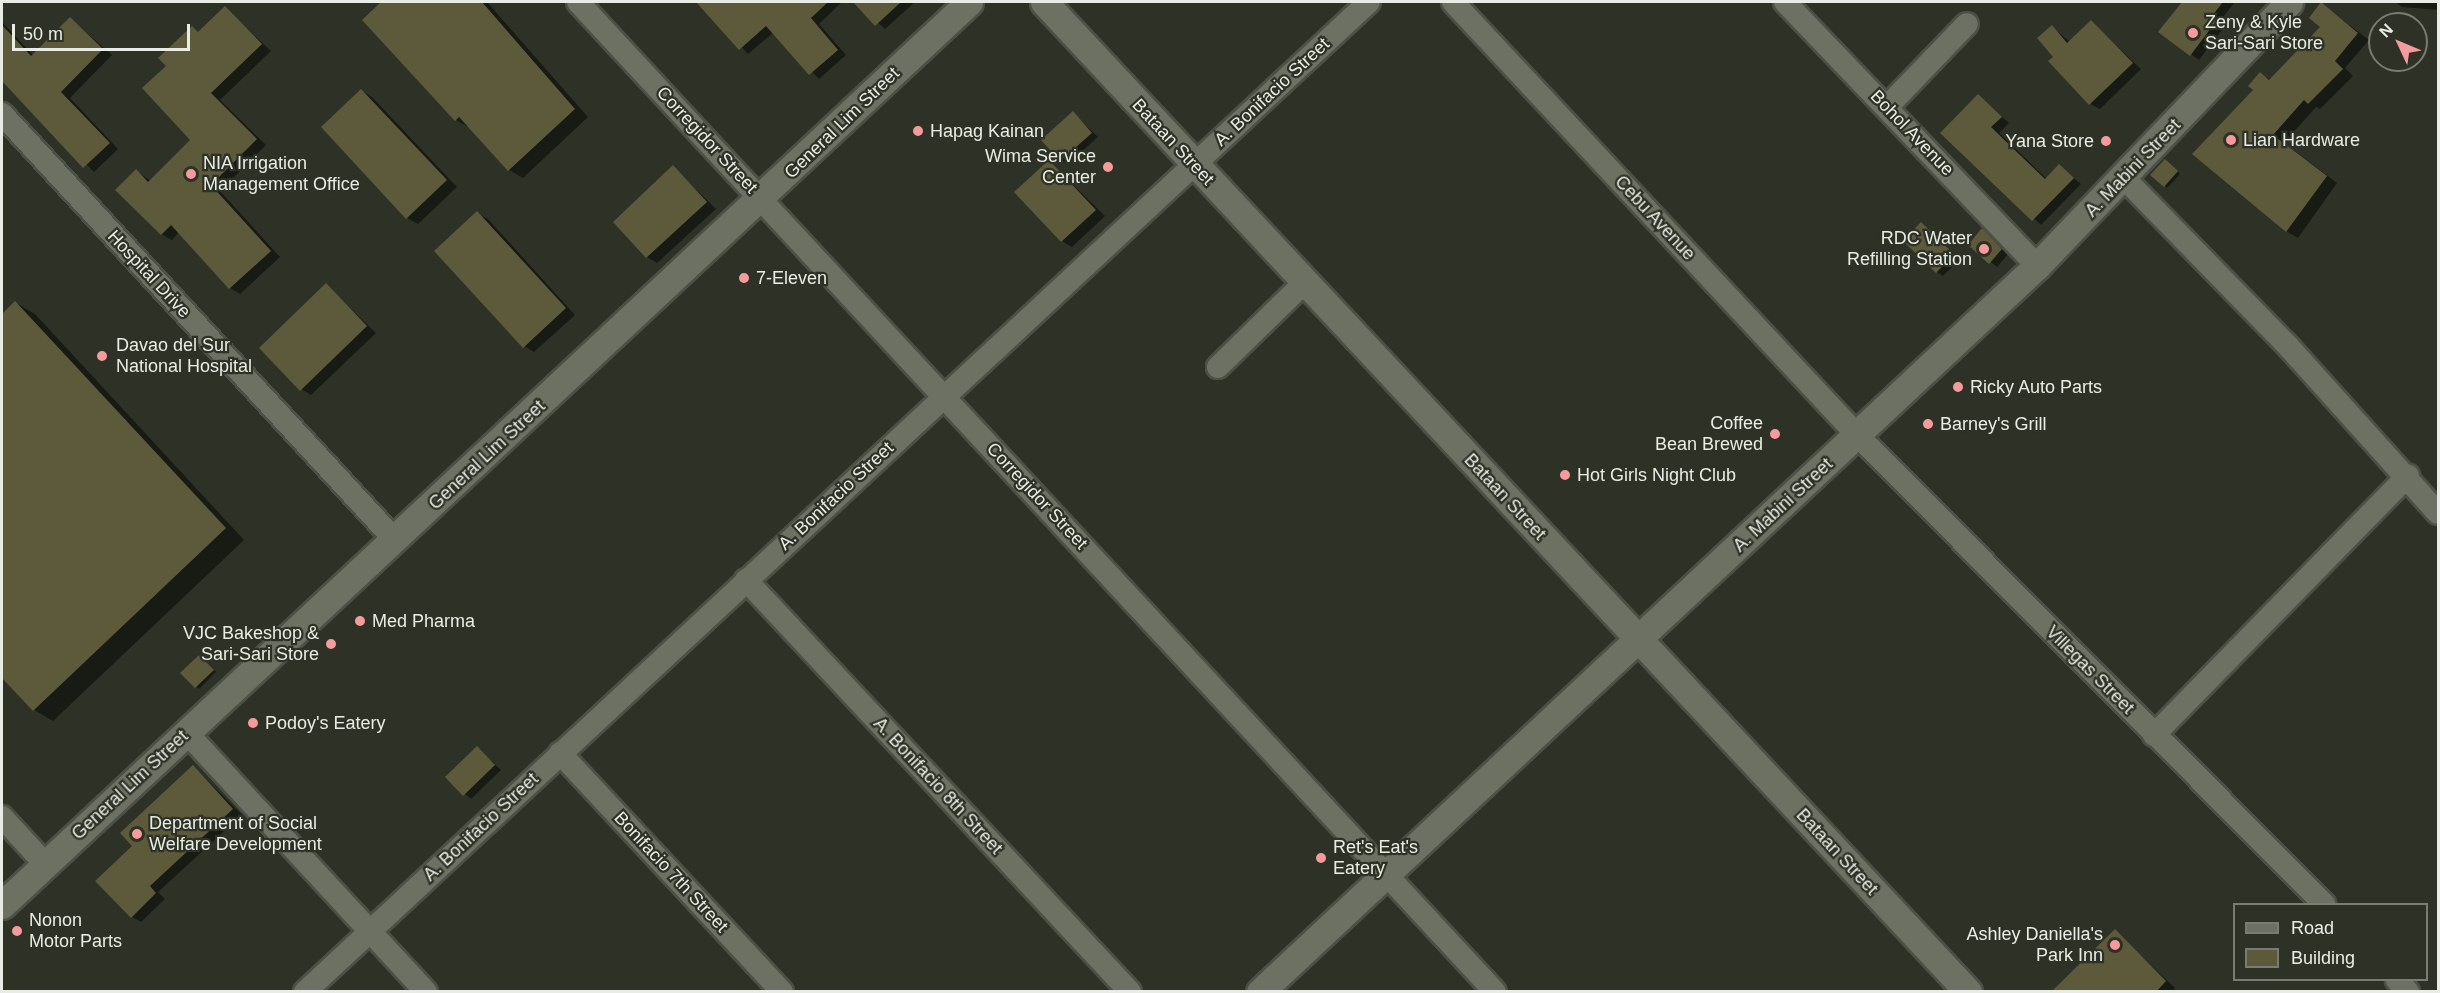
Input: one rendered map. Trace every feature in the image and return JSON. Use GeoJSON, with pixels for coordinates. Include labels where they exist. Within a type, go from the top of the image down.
{"type":"FeatureCollection","features":[{"type":"Feature","properties":{"kind":"street","name":"Corregidor Street"},"geometry":{"type":"LineString","coordinates":[[578,2],[1495,992]]}},
{"type":"Feature","properties":{"kind":"street","name":"General Lim Street"},"geometry":{"type":"LineString","coordinates":[[2,905],[762,199],[969,2]]}},
{"type":"Feature","properties":{"kind":"street","name":"Bataan Street"},"geometry":{"type":"LineString","coordinates":[[1044,2],[1968,992]]}},
{"type":"Feature","properties":{"kind":"street","name":"A. Bonifacio Street"},"geometry":{"type":"LineString","coordinates":[[305,992],[1369,2]]}},
{"type":"Feature","properties":{"kind":"street","name":"Cebu Avenue"},"geometry":{"type":"LineString","coordinates":[[1453,2],[1857,435]]}},
{"type":"Feature","properties":{"kind":"street","name":"Bohol Avenue"},"geometry":{"type":"LineString","coordinates":[[1785,2],[1887,106],[2037,266]]}},
{"type":"Feature","properties":{"kind":"street","name":"A. Mabini Street"},"geometry":{"type":"LineString","coordinates":[[1260,992],[2037,266],[2124,178],[2289,2]]}},
{"type":"Feature","properties":{"kind":"street"},"geometry":{"type":"LineString","coordinates":[[1887,106],[1967,24]]}},
{"type":"Feature","properties":{"kind":"street","name":"Hospital Drive"},"geometry":{"type":"LineString","coordinates":[[2,114],[395,540]]}},
{"type":"Feature","properties":{"kind":"street"},"geometry":{"type":"LineString","coordinates":[[2124,178],[2408,476],[2439,513]]}},
{"type":"Feature","properties":{"kind":"street"},"geometry":{"type":"LineString","coordinates":[[1218,367],[1304,283]]}},
{"type":"Feature","properties":{"kind":"street","name":"Villegas Street"},"geometry":{"type":"LineString","coordinates":[[1857,435],[2323,903]]}},
{"type":"Feature","properties":{"kind":"street"},"geometry":{"type":"LineString","coordinates":[[2154,735],[2408,476]]}},
{"type":"Feature","properties":{"kind":"street","name":"A. Bonifacio 8th Street"},"geometry":{"type":"LineString","coordinates":[[746,580],[1130,992]]}},
{"type":"Feature","properties":{"kind":"street"},"geometry":{"type":"LineString","coordinates":[[187,733],[426,992]]}},
{"type":"Feature","properties":{"kind":"street","name":"Bonifacio 7th Street"},"geometry":{"type":"LineString","coordinates":[[560,753],[782,992]]}},
{"type":"Feature","properties":{"kind":"street"},"geometry":{"type":"LineString","coordinates":[[2,817],[45,864]]}},
{"type":"Feature","properties":{"kind":"building"},"geometry":{"type":"Polygon","coordinates":[[[381,2],[482,2],[575,109],[508,171],[459,117],[455,121],[362,20],[381,2]]]}},
{"type":"Feature","properties":{"kind":"building"},"geometry":{"type":"Polygon","coordinates":[[[696,2],[828,2],[811,18],[838,50],[809,75],[766,26],[739,50],[696,2]]]}},
{"type":"Feature","properties":{"kind":"building"},"geometry":{"type":"Polygon","coordinates":[[[853,2],[901,2],[875,26],[853,2]]]}},
{"type":"Feature","properties":{"kind":"building"},"geometry":{"type":"Polygon","coordinates":[[[2182,2],[2223,2],[2212,16],[2217,20],[2190,56],[2158,32],[2182,2]]]}},
{"type":"Feature","properties":{"kind":"building"},"geometry":{"type":"Polygon","coordinates":[[[2321,2],[2358,33],[2335,61],[2343,69],[2308,104],[2304,100],[2273,135],[2327,176],[2286,232],[2192,154],[2253,90],[2248,86],[2260,72],[2269,80],[2320,27],[2309,18],[2321,2]]]}},
{"type":"Feature","properties":{"kind":"building"},"geometry":{"type":"Polygon","coordinates":[[[225,6],[262,44],[211,93],[257,139],[211,185],[271,251],[229,289],[171,225],[161,235],[115,190],[136,169],[148,182],[190,140],[142,88],[166,66],[158,58],[192,26],[198,32],[225,6]]]}},
{"type":"Feature","properties":{"kind":"building"},"geometry":{"type":"Polygon","coordinates":[[[70,17],[103,49],[61,92],[110,143],[83,168],[2,81],[2,25],[31,56],[70,17]]]}},
{"type":"Feature","properties":{"kind":"building"},"geometry":{"type":"Polygon","coordinates":[[[2091,20],[2133,63],[2089,105],[2048,61],[2053,57],[2037,38],[2052,25],[2067,43],[2091,20]]]}},
{"type":"Feature","properties":{"kind":"building"},"geometry":{"type":"Polygon","coordinates":[[[361,89],[447,180],[406,219],[321,127],[361,89]]]}},
{"type":"Feature","properties":{"kind":"building"},"geometry":{"type":"Polygon","coordinates":[[[1978,94],[2002,117],[1991,127],[2045,179],[2059,164],[2074,178],[2032,221],[1940,133],[1978,94]]]}},
{"type":"Feature","properties":{"kind":"building"},"geometry":{"type":"Polygon","coordinates":[[[1073,111],[1092,133],[1060,161],[1041,140],[1073,111]]]}},
{"type":"Feature","properties":{"kind":"building"},"geometry":{"type":"Polygon","coordinates":[[[2165,159],[2178,171],[2164,187],[2150,175],[2165,159]]]}},
{"type":"Feature","properties":{"kind":"building"},"geometry":{"type":"Polygon","coordinates":[[[1049,160],[1096,210],[1061,242],[1014,192],[1049,160]]]}},
{"type":"Feature","properties":{"kind":"building"},"geometry":{"type":"Polygon","coordinates":[[[673,165],[707,202],[646,258],[613,222],[673,165]]]}},
{"type":"Feature","properties":{"kind":"building"},"geometry":{"type":"Polygon","coordinates":[[[477,211],[566,308],[523,348],[434,251],[477,211]]]}},
{"type":"Feature","properties":{"kind":"building"},"geometry":{"type":"Polygon","coordinates":[[[1921,222],[1954,254],[1936,273],[1903,241],[1921,222]]]}},
{"type":"Feature","properties":{"kind":"building"},"geometry":{"type":"Polygon","coordinates":[[[1982,228],[2002,249],[1989,264],[1968,245],[1982,228]]]}},
{"type":"Feature","properties":{"kind":"building"},"geometry":{"type":"Polygon","coordinates":[[[326,283],[367,326],[300,391],[259,348],[326,283]]]}},
{"type":"Feature","properties":{"kind":"building"},"geometry":{"type":"Polygon","coordinates":[[[15,301],[226,528],[33,711],[2,678],[2,314],[15,301]]]}},
{"type":"Feature","properties":{"kind":"building"},"geometry":{"type":"Polygon","coordinates":[[[199,655],[214,670],[195,688],[180,673],[199,655]]]}},
{"type":"Feature","properties":{"kind":"building"},"geometry":{"type":"Polygon","coordinates":[[[477,746],[495,765],[463,796],[445,777],[477,746]]]}},
{"type":"Feature","properties":{"kind":"building"},"geometry":{"type":"Polygon","coordinates":[[[193,765],[233,809],[150,886],[156,893],[131,918],[95,881],[132,846],[120,833],[193,765]]]}},
{"type":"Feature","properties":{"kind":"building","name":"Ashley Daniella's Park Inn"},"geometry":{"type":"Polygon","coordinates":[[[2115,929],[2166,981],[2156,992],[2051,992],[2115,929]]]}},
{"type":"Feature","properties":{"kind":"place","name":"Zeny & Kyle Sari-Sari Store"},"geometry":{"type":"Point","coordinates":[2193,33]}},
{"type":"Feature","properties":{"kind":"place","name":"Hapag Kainan"},"geometry":{"type":"Point","coordinates":[918,131]}},
{"type":"Feature","properties":{"kind":"place","name":"Lian Hardware"},"geometry":{"type":"Point","coordinates":[2231,140]}},
{"type":"Feature","properties":{"kind":"place","name":"Yana Store"},"geometry":{"type":"Point","coordinates":[2106,141]}},
{"type":"Feature","properties":{"kind":"place","name":"Wima Service Center"},"geometry":{"type":"Point","coordinates":[1108,167]}},
{"type":"Feature","properties":{"kind":"place","name":"NIA Irrigation Management Office"},"geometry":{"type":"Point","coordinates":[191,174]}},
{"type":"Feature","properties":{"kind":"place","name":"RDC Water Refilling Station"},"geometry":{"type":"Point","coordinates":[1984,249]}},
{"type":"Feature","properties":{"kind":"place","name":"7-Eleven"},"geometry":{"type":"Point","coordinates":[744,278]}},
{"type":"Feature","properties":{"kind":"place","name":"Davao del Sur National Hospital"},"geometry":{"type":"Point","coordinates":[102,356]}},
{"type":"Feature","properties":{"kind":"place","name":"Ricky Auto Parts"},"geometry":{"type":"Point","coordinates":[1958,387]}},
{"type":"Feature","properties":{"kind":"place","name":"Barney's Grill"},"geometry":{"type":"Point","coordinates":[1928,424]}},
{"type":"Feature","properties":{"kind":"place","name":"Coffee Bean Brewed"},"geometry":{"type":"Point","coordinates":[1775,434]}},
{"type":"Feature","properties":{"kind":"place","name":"Hot Girls Night Club"},"geometry":{"type":"Point","coordinates":[1565,475]}},
{"type":"Feature","properties":{"kind":"place","name":"Med Pharma"},"geometry":{"type":"Point","coordinates":[360,621]}},
{"type":"Feature","properties":{"kind":"place","name":"VJC Bakeshop & Sari-Sari Store"},"geometry":{"type":"Point","coordinates":[331,644]}},
{"type":"Feature","properties":{"kind":"place","name":"Podoy's Eatery"},"geometry":{"type":"Point","coordinates":[253,723]}},
{"type":"Feature","properties":{"kind":"place","name":"Department of Social Welfare Development"},"geometry":{"type":"Point","coordinates":[137,834]}},
{"type":"Feature","properties":{"kind":"place","name":"Ret's Eat's Eatery"},"geometry":{"type":"Point","coordinates":[1321,858]}},
{"type":"Feature","properties":{"kind":"place","name":"Nonon Motor Parts"},"geometry":{"type":"Point","coordinates":[17,931]}},
{"type":"Feature","properties":{"kind":"place","name":"Ashley Daniella's Park Inn"},"geometry":{"type":"Point","coordinates":[2115,945]}}]}
